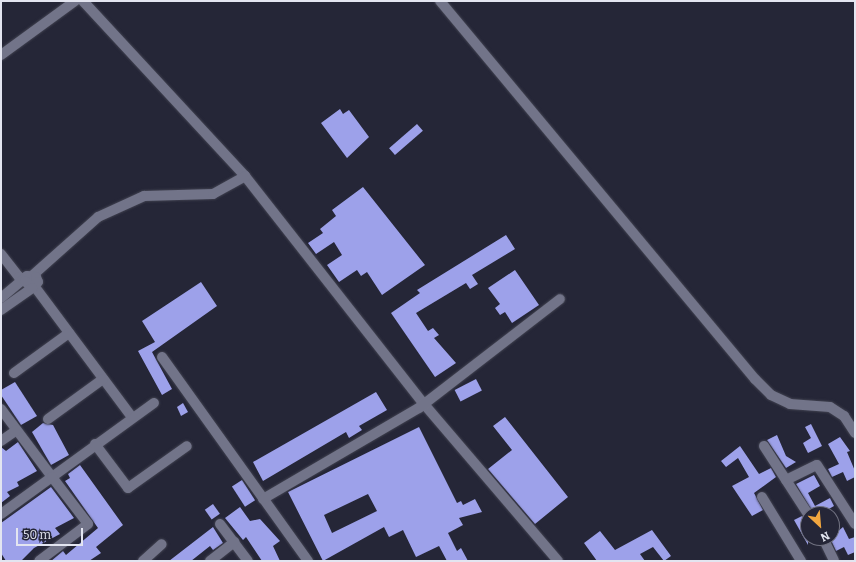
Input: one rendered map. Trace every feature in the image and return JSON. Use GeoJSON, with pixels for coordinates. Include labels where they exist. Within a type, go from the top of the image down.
{"type":"FeatureCollection","features":[{"type":"Feature","properties":{"kind":"street"},"geometry":{"type":"LineString","coordinates":[[1,55],[75,1]]}},
{"type":"Feature","properties":{"kind":"street"},"geometry":{"type":"LineString","coordinates":[[83,1],[245,176],[424,404],[558,561]]}},
{"type":"Feature","properties":{"kind":"street"},"geometry":{"type":"LineString","coordinates":[[440,1],[755,379],[771,395],[790,404],[830,407],[844,416],[855,433]]}},
{"type":"Feature","properties":{"kind":"street"},"geometry":{"type":"LineString","coordinates":[[1,310],[98,216],[144,196],[213,194],[245,176]]}},
{"type":"Feature","properties":{"kind":"street"},"geometry":{"type":"LineString","coordinates":[[1,254],[19,277],[30,282],[132,417]]}},
{"type":"Feature","properties":{"kind":"street"},"geometry":{"type":"LineString","coordinates":[[1,298],[30,282]]}},
{"type":"Feature","properties":{"kind":"street"},"geometry":{"type":"LineString","coordinates":[[263,499],[424,404],[560,299]]}},
{"type":"Feature","properties":{"kind":"street"},"geometry":{"type":"LineString","coordinates":[[14,373],[70,333]]}},
{"type":"Feature","properties":{"kind":"street"},"geometry":{"type":"LineString","coordinates":[[162,357],[308,561]]}},
{"type":"Feature","properties":{"kind":"street"},"geometry":{"type":"LineString","coordinates":[[48,419],[104,379]]}},
{"type":"Feature","properties":{"kind":"street"},"geometry":{"type":"LineString","coordinates":[[1,514],[132,417],[154,403]]}},
{"type":"Feature","properties":{"kind":"street"},"geometry":{"type":"LineString","coordinates":[[1,409],[88,524],[38,561]]}},
{"type":"Feature","properties":{"kind":"street"},"geometry":{"type":"LineString","coordinates":[[1,441],[17,430]]}},
{"type":"Feature","properties":{"kind":"street"},"geometry":{"type":"LineString","coordinates":[[96,444],[128,488],[187,446]]}},
{"type":"Feature","properties":{"kind":"street"},"geometry":{"type":"LineString","coordinates":[[764,446],[803,506]]}},
{"type":"Feature","properties":{"kind":"street"},"geometry":{"type":"LineString","coordinates":[[786,480],[817,465],[855,524]]}},
{"type":"Feature","properties":{"kind":"street"},"geometry":{"type":"LineString","coordinates":[[762,497],[801,561]]}},
{"type":"Feature","properties":{"kind":"street"},"geometry":{"type":"LineString","coordinates":[[220,524],[248,561]]}},
{"type":"Feature","properties":{"kind":"street"},"geometry":{"type":"LineString","coordinates":[[210,561],[234,542]]}},
{"type":"Feature","properties":{"kind":"street"},"geometry":{"type":"LineString","coordinates":[[143,561],[162,544]]}},
{"type":"Feature","properties":{"kind":"street"},"geometry":{"type":"LineString","coordinates":[[827,546],[834,561]]}},
{"type":"Feature","properties":{"kind":"building"},"geometry":{"type":"Polygon","coordinates":[[[340,109],[343,114],[349,110],[369,137],[347,158],[321,123],[340,109]]]}},
{"type":"Feature","properties":{"kind":"building"},"geometry":{"type":"Polygon","coordinates":[[[417,124],[423,131],[395,155],[389,148],[417,124]]]}},
{"type":"Feature","properties":{"kind":"building"},"geometry":{"type":"Polygon","coordinates":[[[363,187],[425,265],[382,295],[367,272],[361,276],[357,270],[339,282],[327,265],[342,255],[334,242],[316,254],[308,243],[323,233],[320,229],[336,216],[332,210],[363,187]]]}},
{"type":"Feature","properties":{"kind":"building"},"geometry":{"type":"Polygon","coordinates":[[[506,235],[515,249],[472,275],[478,284],[470,289],[466,283],[416,313],[428,331],[433,328],[439,335],[434,338],[456,363],[435,377],[391,313],[420,293],[417,290],[506,235]]]}},
{"type":"Feature","properties":{"kind":"building"},"geometry":{"type":"Polygon","coordinates":[[[515,270],[539,305],[512,323],[505,312],[500,315],[495,308],[500,304],[488,288],[515,270]]]}},
{"type":"Feature","properties":{"kind":"building"},"geometry":{"type":"Polygon","coordinates":[[[201,282],[217,306],[152,352],[172,389],[162,395],[138,351],[155,342],[142,321],[201,282]]]}},
{"type":"Feature","properties":{"kind":"building"},"geometry":{"type":"Polygon","coordinates":[[[476,379],[482,391],[461,401],[455,390],[476,379]]]}},
{"type":"Feature","properties":{"kind":"building"},"geometry":{"type":"Polygon","coordinates":[[[15,382],[37,416],[21,425],[1,395],[1,390],[15,382]]]}},
{"type":"Feature","properties":{"kind":"building"},"geometry":{"type":"Polygon","coordinates":[[[376,392],[387,410],[359,426],[362,430],[349,438],[346,432],[263,481],[253,462],[376,392]]]}},
{"type":"Feature","properties":{"kind":"building"},"geometry":{"type":"Polygon","coordinates":[[[183,403],[188,412],[181,416],[177,407],[183,403]]]}},
{"type":"Feature","properties":{"kind":"building"},"geometry":{"type":"Polygon","coordinates":[[[505,417],[568,497],[535,524],[488,469],[512,450],[493,426],[505,417]]]}},
{"type":"Feature","properties":{"kind":"building"},"geometry":{"type":"Polygon","coordinates":[[[43,423],[53,425],[69,455],[51,465],[32,432],[43,423]]]}},
{"type":"Feature","properties":{"kind":"building"},"geometry":{"type":"Polygon","coordinates":[[[811,424],[822,446],[808,453],[803,443],[811,438],[805,427],[811,424]]]}},
{"type":"Feature","properties":{"kind":"building"},"geometry":{"type":"Polygon","coordinates":[[[419,427],[457,503],[461,501],[463,505],[475,499],[482,512],[459,518],[463,525],[448,533],[457,551],[461,548],[468,561],[447,561],[439,546],[416,557],[403,530],[389,537],[384,527],[323,561],[288,492],[419,427]],[[368,494],[324,515],[332,533],[377,511],[368,494]]]}},
{"type":"Feature","properties":{"kind":"building"},"geometry":{"type":"Polygon","coordinates":[[[777,435],[786,456],[796,462],[786,468],[767,440],[777,435]]]}},
{"type":"Feature","properties":{"kind":"building"},"geometry":{"type":"Polygon","coordinates":[[[840,437],[850,451],[847,452],[855,471],[855,477],[847,481],[843,472],[832,477],[828,469],[839,464],[828,444],[840,437]]]}},
{"type":"Feature","properties":{"kind":"building"},"geometry":{"type":"Polygon","coordinates":[[[18,442],[37,471],[17,482],[19,486],[7,492],[10,496],[1,503],[1,447],[6,451],[18,442]]]}},
{"type":"Feature","properties":{"kind":"building"},"geometry":{"type":"Polygon","coordinates":[[[740,446],[759,474],[771,468],[776,477],[754,493],[763,510],[752,516],[732,486],[749,477],[738,458],[726,467],[721,461],[740,446]]]}},
{"type":"Feature","properties":{"kind":"building"},"geometry":{"type":"Polygon","coordinates":[[[80,465],[123,525],[96,547],[101,553],[89,561],[51,561],[63,551],[66,555],[98,528],[65,481],[70,478],[68,474],[80,465]]]}},
{"type":"Feature","properties":{"kind":"building"},"geometry":{"type":"Polygon","coordinates":[[[814,475],[820,486],[808,493],[815,506],[809,506],[796,484],[814,475]]]}},
{"type":"Feature","properties":{"kind":"building"},"geometry":{"type":"Polygon","coordinates":[[[242,480],[255,500],[245,507],[232,487],[242,480]]]}},
{"type":"Feature","properties":{"kind":"building"},"geometry":{"type":"Polygon","coordinates":[[[51,487],[74,518],[55,528],[60,534],[34,548],[21,561],[6,561],[1,553],[1,523],[51,487]]]}},
{"type":"Feature","properties":{"kind":"building"},"geometry":{"type":"Polygon","coordinates":[[[830,498],[834,506],[815,506],[830,498]]]}},
{"type":"Feature","properties":{"kind":"building"},"geometry":{"type":"Polygon","coordinates":[[[213,504],[220,514],[212,520],[205,510],[213,504]]]}},
{"type":"Feature","properties":{"kind":"building"},"geometry":{"type":"Polygon","coordinates":[[[240,507],[250,521],[260,519],[280,541],[273,546],[280,561],[262,561],[246,537],[243,540],[225,518],[240,507]]]}},
{"type":"Feature","properties":{"kind":"building"},"geometry":{"type":"Polygon","coordinates":[[[800,517],[800,531],[794,520],[800,517]]]}},
{"type":"Feature","properties":{"kind":"building"},"geometry":{"type":"Polygon","coordinates":[[[213,527],[223,543],[213,550],[210,546],[191,561],[169,561],[213,527]]]}},
{"type":"Feature","properties":{"kind":"building"},"geometry":{"type":"Polygon","coordinates":[[[843,527],[849,539],[855,537],[855,552],[848,555],[844,547],[836,551],[834,546],[840,546],[840,530],[843,527]]]}},
{"type":"Feature","properties":{"kind":"building"},"geometry":{"type":"Polygon","coordinates":[[[652,530],[671,556],[664,561],[653,547],[640,554],[645,561],[597,561],[584,543],[600,531],[615,550],[652,530]]]}}]}
